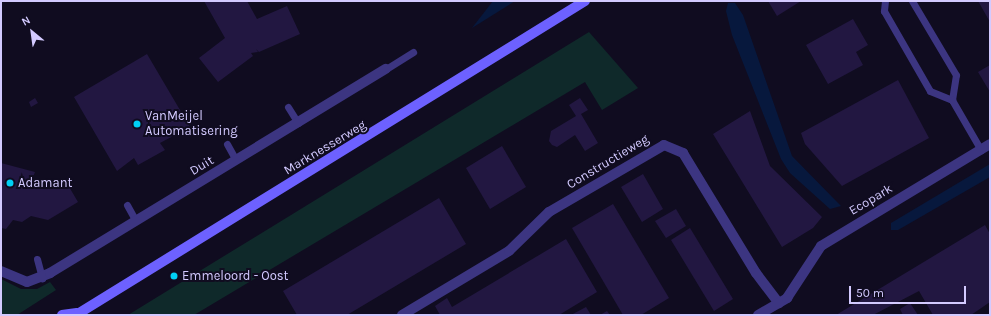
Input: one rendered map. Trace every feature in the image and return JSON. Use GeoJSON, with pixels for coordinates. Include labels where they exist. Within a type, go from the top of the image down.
{"type":"FeatureCollection","features":[{"type":"Feature","properties":{"kind":"main road","name":"Marknesserweg"},"geometry":{"type":"LineString","coordinates":[[62,315],[77,314],[585,1]]}},
{"type":"Feature","properties":{"kind":"street","name":"Duit"},"geometry":{"type":"LineString","coordinates":[[1,271],[24,282],[42,278],[386,69]]}},
{"type":"Feature","properties":{"kind":"street","name":"Ecopark"},"geometry":{"type":"LineString","coordinates":[[783,301],[820,246],[990,144]]}},
{"type":"Feature","properties":{"kind":"street","name":"Constructieweg"},"geometry":{"type":"LineString","coordinates":[[402,315],[509,251],[549,212],[664,145],[683,153],[756,273],[783,301]]}},
{"type":"Feature","properties":{"kind":"street"},"geometry":{"type":"LineString","coordinates":[[758,315],[783,301]]}},
{"type":"Feature","properties":{"kind":"lane"},"geometry":{"type":"LineString","coordinates":[[885,1],[884,11],[930,91],[952,100]]}},
{"type":"Feature","properties":{"kind":"lane"},"geometry":{"type":"LineString","coordinates":[[912,1],[956,75],[952,100],[980,150]]}},
{"type":"Feature","properties":{"kind":"lane","name":"Duit"},"geometry":{"type":"LineString","coordinates":[[386,69],[413,52]]}},
{"type":"Feature","properties":{"kind":"lane"},"geometry":{"type":"LineString","coordinates":[[288,107],[298,123]]}},
{"type":"Feature","properties":{"kind":"lane"},"geometry":{"type":"LineString","coordinates":[[227,144],[236,160]]}},
{"type":"Feature","properties":{"kind":"lane"},"geometry":{"type":"LineString","coordinates":[[127,205],[136,221]]}},
{"type":"Feature","properties":{"kind":"lane"},"geometry":{"type":"LineString","coordinates":[[37,259],[42,278]]}},
{"type":"Feature","properties":{"kind":"green space"},"geometry":{"type":"Polygon","coordinates":[[[589,32],[638,88],[602,110],[585,82],[194,315],[128,315],[589,32]]]}},
{"type":"Feature","properties":{"kind":"green space"},"geometry":{"type":"Polygon","coordinates":[[[1,279],[21,289],[37,289],[50,282],[56,290],[17,315],[1,315],[1,279]]]}},
{"type":"Feature","properties":{"kind":"water"},"geometry":{"type":"Polygon","coordinates":[[[493,1],[515,1],[472,28],[493,1]]]}},
{"type":"Feature","properties":{"kind":"water"},"geometry":{"type":"Polygon","coordinates":[[[728,3],[735,3],[743,15],[792,156],[841,206],[830,209],[790,173],[781,159],[732,35],[726,11],[728,3]]]}},
{"type":"Feature","properties":{"kind":"water"},"geometry":{"type":"Polygon","coordinates":[[[990,164],[990,177],[898,230],[891,230],[891,223],[990,164]]]}},
{"type":"Feature","properties":{"kind":"building"},"geometry":{"type":"Polygon","coordinates":[[[204,1],[247,1],[257,19],[287,6],[300,34],[259,52],[256,49],[258,52],[251,53],[253,56],[218,82],[199,58],[225,38],[204,1]]]}},
{"type":"Feature","properties":{"kind":"building"},"geometry":{"type":"Polygon","coordinates":[[[768,1],[801,1],[777,16],[768,1]]]}},
{"type":"Feature","properties":{"kind":"building"},"geometry":{"type":"Polygon","coordinates":[[[978,1],[990,1],[990,22],[978,1]]]}},
{"type":"Feature","properties":{"kind":"building"},"geometry":{"type":"Polygon","coordinates":[[[853,19],[868,45],[856,52],[863,65],[828,84],[806,45],[853,19]]]}},
{"type":"Feature","properties":{"kind":"building"},"geometry":{"type":"Polygon","coordinates":[[[147,54],[190,127],[160,143],[165,150],[138,165],[134,158],[117,171],[74,97],[147,54]]]}},
{"type":"Feature","properties":{"kind":"building"},"geometry":{"type":"Polygon","coordinates":[[[990,65],[990,92],[978,72],[990,65]]]}},
{"type":"Feature","properties":{"kind":"building"},"geometry":{"type":"Polygon","coordinates":[[[898,80],[929,138],[842,186],[805,144],[801,133],[898,80]]]}},
{"type":"Feature","properties":{"kind":"building"},"geometry":{"type":"Polygon","coordinates":[[[35,98],[38,103],[31,107],[29,102],[35,98]]]}},
{"type":"Feature","properties":{"kind":"building"},"geometry":{"type":"Polygon","coordinates":[[[580,98],[588,110],[581,114],[598,143],[585,151],[575,135],[557,147],[552,145],[549,141],[551,131],[576,116],[569,105],[580,98]]]}},
{"type":"Feature","properties":{"kind":"building"},"geometry":{"type":"Polygon","coordinates":[[[750,111],[770,166],[822,217],[813,228],[782,247],[713,134],[750,111]]]}},
{"type":"Feature","properties":{"kind":"building"},"geometry":{"type":"Polygon","coordinates":[[[502,146],[526,187],[490,209],[466,168],[502,146]]]}},
{"type":"Feature","properties":{"kind":"building"},"geometry":{"type":"Polygon","coordinates":[[[1,163],[35,172],[32,180],[57,186],[65,180],[78,202],[48,220],[31,216],[22,222],[13,220],[6,229],[1,228],[1,163]]]}},
{"type":"Feature","properties":{"kind":"building"},"geometry":{"type":"Polygon","coordinates":[[[643,174],[663,209],[642,222],[621,187],[643,174]]]}},
{"type":"Feature","properties":{"kind":"building"},"geometry":{"type":"Polygon","coordinates":[[[439,198],[466,244],[347,315],[297,315],[283,291],[439,198]]]}},
{"type":"Feature","properties":{"kind":"building"},"geometry":{"type":"Polygon","coordinates":[[[613,204],[669,298],[641,315],[623,315],[572,228],[613,204]]]}},
{"type":"Feature","properties":{"kind":"building"},"geometry":{"type":"Polygon","coordinates":[[[676,209],[686,226],[666,238],[655,221],[676,209]]]}},
{"type":"Feature","properties":{"kind":"building"},"geometry":{"type":"Polygon","coordinates":[[[985,225],[990,234],[990,302],[971,315],[933,315],[919,291],[873,315],[836,315],[985,225]]]}},
{"type":"Feature","properties":{"kind":"building"},"geometry":{"type":"Polygon","coordinates":[[[690,228],[733,299],[714,311],[671,240],[690,228]]]}},
{"type":"Feature","properties":{"kind":"building"},"geometry":{"type":"Polygon","coordinates":[[[566,239],[597,292],[559,315],[440,315],[435,306],[447,298],[452,307],[566,239]]]}},
{"type":"Feature","properties":{"kind":"building"},"geometry":{"type":"Polygon","coordinates":[[[910,303],[918,315],[903,315],[900,309],[910,303]]]}},
{"type":"Feature","properties":{"kind":"building"},"geometry":{"type":"Polygon","coordinates":[[[586,307],[591,315],[571,315],[586,307]]]}},
{"type":"Feature","properties":{"kind":"building"},"geometry":{"type":"Polygon","coordinates":[[[607,311],[610,315],[600,315],[607,311]]]}},
{"type":"Feature","properties":{"kind":"place","name":"VanMeijel Automatisering"},"geometry":{"type":"Point","coordinates":[137,124]}},
{"type":"Feature","properties":{"kind":"place","name":"Adamant"},"geometry":{"type":"Point","coordinates":[10,183]}},
{"type":"Feature","properties":{"kind":"place","name":"Emmeloord - Oost"},"geometry":{"type":"Point","coordinates":[174,276]}}]}
